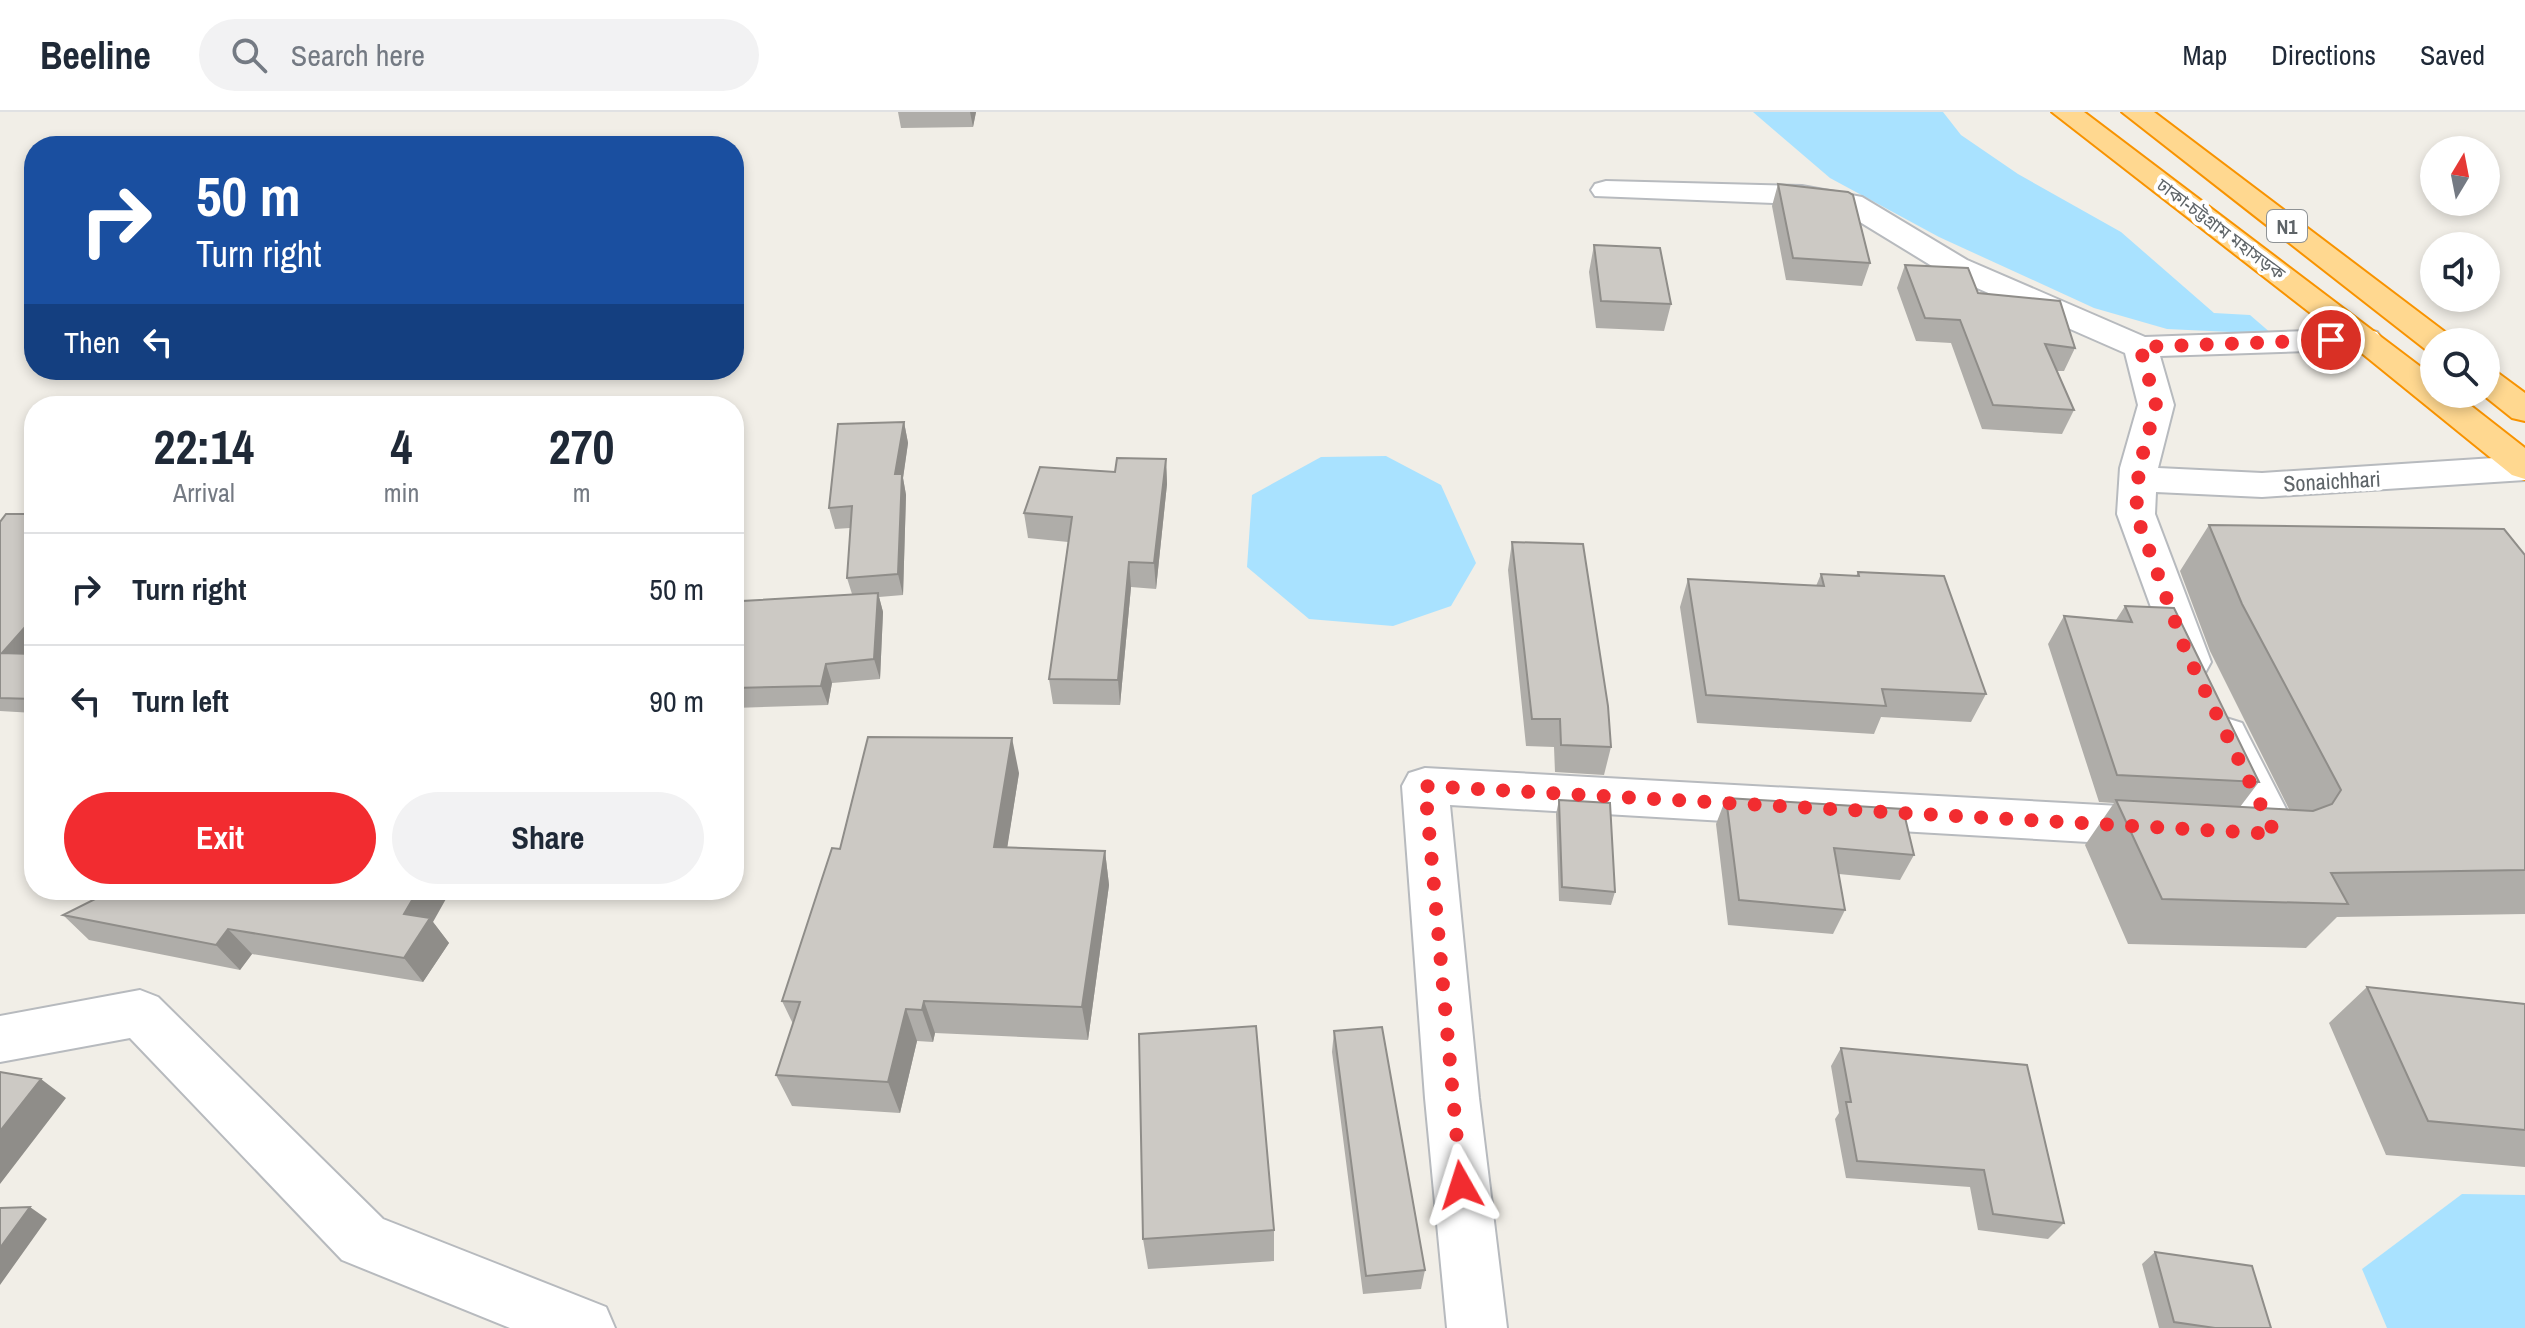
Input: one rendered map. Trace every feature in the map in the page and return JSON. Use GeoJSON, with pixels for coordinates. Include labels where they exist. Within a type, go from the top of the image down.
{"type":"FeatureCollection","features":[{"type":"Feature","properties":{"kind":"highway","name":"ঢাকা-চট্টগ্রাম মহাসড়ক"},"geometry":{"type":"LineString","coordinates":[[2066,112],[2365,339],[2525,468]]}},
{"type":"Feature","properties":{"kind":"highway","name":"ঢাকা-চট্টগ্রাম মহাসড়ক"},"geometry":{"type":"LineString","coordinates":[[2136,112],[2420,329]]}},
{"type":"Feature","properties":{"kind":"highway"},"geometry":{"type":"LineString","coordinates":[[2500,391],[2525,410]]}},
{"type":"Feature","properties":{"kind":"street"},"geometry":{"type":"LineString","coordinates":[[1606,190],[1802,195],[1851,203],[1956,267],[2140,347],[2365,339]]}},
{"type":"Feature","properties":{"kind":"street"},"geometry":{"type":"LineString","coordinates":[[1477,1328],[1452,1098],[1425,786],[2275,834],[2186,652],[2136,514],[2138,479],[2156,405],[2140,347]]}},
{"type":"Feature","properties":{"kind":"street","name":"Sonaichhari"},"geometry":{"type":"LineString","coordinates":[[2138,479],[2262,485],[2525,468]]}},
{"type":"Feature","properties":{"kind":"street"},"geometry":{"type":"LineString","coordinates":[[0,1039],[140,1013],[363,1240],[585,1328]]}},
{"type":"Feature","properties":{"kind":"water"},"geometry":{"type":"Polygon","coordinates":[[[1753,112],[1943,112],[1961,135],[2018,174],[2121,232],[2214,313],[2250,315],[2272,334],[2167,329],[2094,308],[1939,237],[1830,178],[1753,112]]]}},
{"type":"Feature","properties":{"kind":"water"},"geometry":{"type":"Polygon","coordinates":[[[1386,456],[1441,485],[1476,563],[1451,606],[1393,626],[1309,619],[1247,567],[1252,495],[1321,457],[1386,456]]]}},
{"type":"Feature","properties":{"kind":"water"},"geometry":{"type":"Polygon","coordinates":[[[2462,1194],[2525,1195],[2525,1328],[2387,1328],[2362,1269],[2462,1194]]]}},
{"type":"Feature","properties":{"kind":"building"},"geometry":{"type":"Polygon","coordinates":[[[1778,184],[1853,195],[1870,263],[1793,258],[1778,184]]]}},
{"type":"Feature","properties":{"kind":"building"},"geometry":{"type":"Polygon","coordinates":[[[1594,245],[1660,248],[1671,304],[1601,301],[1594,245]]]}},
{"type":"Feature","properties":{"kind":"building"},"geometry":{"type":"Polygon","coordinates":[[[1905,265],[1968,268],[1978,293],[2060,301],[2075,348],[2045,344],[2074,410],[1993,405],[1960,320],[1925,318],[1905,265]]]}},
{"type":"Feature","properties":{"kind":"building"},"geometry":{"type":"Polygon","coordinates":[[[904,422],[895,474],[902,474],[898,574],[847,578],[852,506],[829,508],[838,424],[904,422]]]}},
{"type":"Feature","properties":{"kind":"building"},"geometry":{"type":"Polygon","coordinates":[[[1117,458],[1166,459],[1154,563],[1129,562],[1118,680],[1049,679],[1072,517],[1024,513],[1040,467],[1115,472],[1117,458]]]}},
{"type":"Feature","properties":{"kind":"building"},"geometry":{"type":"Polygon","coordinates":[[[6,514],[24,514],[24,628],[2,653],[24,654],[24,699],[0,698],[0,522],[6,514]]]}},
{"type":"Feature","properties":{"kind":"building"},"geometry":{"type":"Polygon","coordinates":[[[2209,525],[2504,529],[2525,555],[2525,870],[2331,873],[2348,904],[2162,899],[2116,800],[2313,811],[2332,804],[2341,790],[2242,604],[2209,525]]]}},
{"type":"Feature","properties":{"kind":"building"},"geometry":{"type":"Polygon","coordinates":[[[1512,542],[1583,544],[1608,706],[1611,747],[1561,745],[1560,719],[1532,719],[1512,542]]]}},
{"type":"Feature","properties":{"kind":"building"},"geometry":{"type":"Polygon","coordinates":[[[1858,572],[1944,576],[1986,694],[1882,689],[1886,706],[1706,695],[1688,579],[1824,586],[1821,574],[1859,576],[1858,572]]]}},
{"type":"Feature","properties":{"kind":"building"},"geometry":{"type":"Polygon","coordinates":[[[878,593],[874,659],[826,664],[821,686],[744,688],[744,601],[878,593]]]}},
{"type":"Feature","properties":{"kind":"building"},"geometry":{"type":"Polygon","coordinates":[[[2125,606],[2174,608],[2259,782],[2117,775],[2064,616],[2132,622],[2125,606]]]}},
{"type":"Feature","properties":{"kind":"building"},"geometry":{"type":"Polygon","coordinates":[[[868,737],[1012,738],[994,847],[1105,851],[1082,1007],[924,1001],[922,1010],[906,1009],[888,1082],[776,1075],[800,1002],[782,1001],[832,848],[840,849],[868,737]]]}},
{"type":"Feature","properties":{"kind":"building"},"geometry":{"type":"Polygon","coordinates":[[[1726,798],[1903,809],[1914,855],[1834,848],[1845,910],[1739,900],[1726,798]]]}},
{"type":"Feature","properties":{"kind":"building"},"geometry":{"type":"Polygon","coordinates":[[[1559,800],[1610,803],[1615,892],[1562,887],[1559,800]]]}},
{"type":"Feature","properties":{"kind":"building"},"geometry":{"type":"Polygon","coordinates":[[[93,900],[412,900],[404,914],[430,918],[404,958],[228,929],[216,945],[63,915],[93,900]]]}},
{"type":"Feature","properties":{"kind":"building"},"geometry":{"type":"Polygon","coordinates":[[[2367,987],[2525,1004],[2525,1130],[2428,1121],[2367,987]]]}},
{"type":"Feature","properties":{"kind":"building"},"geometry":{"type":"Polygon","coordinates":[[[1256,1026],[1274,1230],[1143,1239],[1139,1034],[1256,1026]]]}},
{"type":"Feature","properties":{"kind":"building"},"geometry":{"type":"Polygon","coordinates":[[[1382,1027],[1425,1270],[1366,1276],[1334,1031],[1382,1027]]]}},
{"type":"Feature","properties":{"kind":"building"},"geometry":{"type":"Polygon","coordinates":[[[1841,1048],[2027,1065],[2064,1223],[1993,1214],[1984,1170],[1857,1161],[1846,1102],[1851,1102],[1841,1048]]]}},
{"type":"Feature","properties":{"kind":"building"},"geometry":{"type":"Polygon","coordinates":[[[0,1072],[41,1079],[0,1131],[0,1072]]]}},
{"type":"Feature","properties":{"kind":"building"},"geometry":{"type":"Polygon","coordinates":[[[30,1207],[0,1248],[0,1208],[30,1207]]]}},
{"type":"Feature","properties":{"kind":"building"},"geometry":{"type":"Polygon","coordinates":[[[2155,1252],[2252,1266],[2271,1328],[2215,1328],[2174,1322],[2155,1252]]]}},
{"type":"Feature","properties":{"kind":"route"},"geometry":{"type":"LineString","coordinates":[[1461,1185],[1425,786],[2275,834],[2186,652],[2136,514],[2139,468],[2156,405],[2140,347],[2331,340]]}}]}
